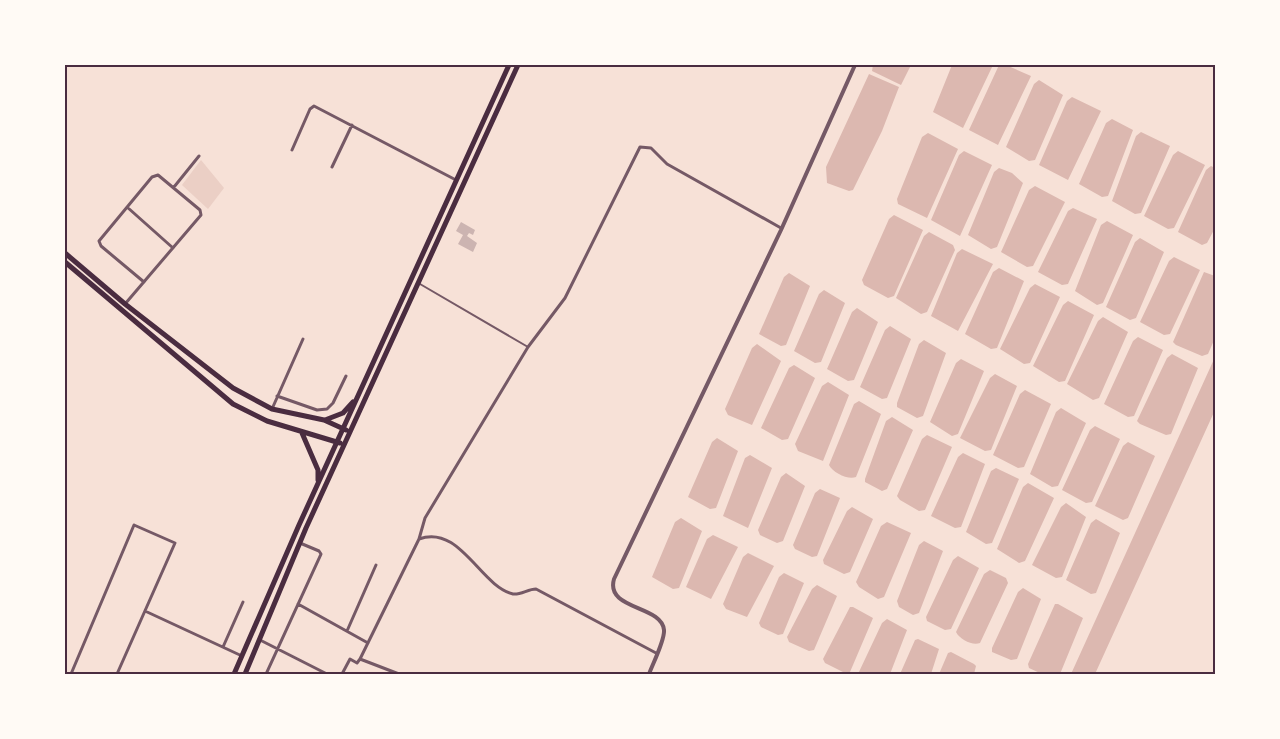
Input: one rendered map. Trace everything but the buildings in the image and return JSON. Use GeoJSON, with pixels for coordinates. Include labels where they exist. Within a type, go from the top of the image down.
{"type":"FeatureCollection","features":[{"type":"Feature","properties":{"kind":"highway"},"geometry":{"type":"LineString","coordinates":[[234,674],[318,483],[509,65]]}},
{"type":"Feature","properties":{"kind":"highway"},"geometry":{"type":"LineString","coordinates":[[245,674],[300,543],[518,65]]}},
{"type":"Feature","properties":{"kind":"highway"},"geometry":{"type":"LineString","coordinates":[[65,253],[126,304],[233,388],[272,409],[324,420],[352,430]]}},
{"type":"Feature","properties":{"kind":"highway"},"geometry":{"type":"LineString","coordinates":[[65,262],[233,404],[254,416],[302,433],[346,444]]}},
{"type":"Feature","properties":{"kind":"highway"},"geometry":{"type":"LineString","coordinates":[[324,420],[343,413],[359,395]]}},
{"type":"Feature","properties":{"kind":"highway"},"geometry":{"type":"LineString","coordinates":[[302,433],[318,470],[318,483]]}},
{"type":"Feature","properties":{"kind":"street"},"geometry":{"type":"LineString","coordinates":[[649,674],[664,634],[662,622],[618,597],[612,588],[614,579],[782,228],[855,65]]}},
{"type":"Feature","properties":{"kind":"street"},"geometry":{"type":"LineString","coordinates":[[292,150],[310,109],[316,107],[457,180]]}},
{"type":"Feature","properties":{"kind":"street"},"geometry":{"type":"LineString","coordinates":[[332,167],[352,125]]}},
{"type":"Feature","properties":{"kind":"street"},"geometry":{"type":"LineString","coordinates":[[342,674],[350,659],[357,663],[360,659],[419,539],[425,518],[528,348],[565,298],[640,147],[651,148],[672,168],[782,228]]}},
{"type":"Feature","properties":{"kind":"street"},"geometry":{"type":"LineString","coordinates":[[174,187],[199,156]]}},
{"type":"Feature","properties":{"kind":"street"},"geometry":{"type":"LineString","coordinates":[[126,304],[200,217],[200,210],[158,175],[152,177],[100,239],[100,246],[144,282]]}},
{"type":"Feature","properties":{"kind":"street"},"geometry":{"type":"LineString","coordinates":[[127,207],[173,248]]}},
{"type":"Feature","properties":{"kind":"street"},"geometry":{"type":"LineString","coordinates":[[272,409],[303,339]]}},
{"type":"Feature","properties":{"kind":"street"},"geometry":{"type":"LineString","coordinates":[[277,396],[317,410],[327,409],[333,404],[346,376]]}},
{"type":"Feature","properties":{"kind":"street"},"geometry":{"type":"LineString","coordinates":[[71,674],[134,525],[175,543],[117,674]]}},
{"type":"Feature","properties":{"kind":"street"},"geometry":{"type":"LineString","coordinates":[[419,539],[428,537],[446,541],[458,548],[503,589],[516,594],[529,589],[536,589],[656,653]]}},
{"type":"Feature","properties":{"kind":"street"},"geometry":{"type":"LineString","coordinates":[[266,674],[321,554],[319,551],[300,543]]}},
{"type":"Feature","properties":{"kind":"street"},"geometry":{"type":"LineString","coordinates":[[347,631],[376,565]]}},
{"type":"Feature","properties":{"kind":"street"},"geometry":{"type":"LineString","coordinates":[[223,647],[243,602]]}},
{"type":"Feature","properties":{"kind":"street"},"geometry":{"type":"LineString","coordinates":[[298,604],[368,643]]}},
{"type":"Feature","properties":{"kind":"street"},"geometry":{"type":"LineString","coordinates":[[145,611],[242,656]]}},
{"type":"Feature","properties":{"kind":"street"},"geometry":{"type":"LineString","coordinates":[[260,640],[327,674]]}},
{"type":"Feature","properties":{"kind":"street"},"geometry":{"type":"LineString","coordinates":[[360,659],[399,674]]}},
{"type":"Feature","properties":{"kind":"lane"},"geometry":{"type":"LineString","coordinates":[[419,283],[528,348]]}},
{"type":"Feature","properties":{"kind":"shaded area"},"geometry":{"type":"Polygon","coordinates":[[[873,65],[911,65],[901,85],[872,71],[873,65]]]}},
{"type":"Feature","properties":{"kind":"shaded area"},"geometry":{"type":"Polygon","coordinates":[[[952,65],[993,65],[963,128],[933,112],[952,65]]]}},
{"type":"Feature","properties":{"kind":"shaded area"},"geometry":{"type":"Polygon","coordinates":[[[999,65],[1006,65],[1031,76],[998,145],[969,130],[999,65]]]}},
{"type":"Feature","properties":{"kind":"shaded area"},"geometry":{"type":"Polygon","coordinates":[[[869,74],[899,87],[882,131],[853,190],[849,191],[827,183],[826,167],[869,74]]]}},
{"type":"Feature","properties":{"kind":"shaded area"},"geometry":{"type":"Polygon","coordinates":[[[1039,80],[1063,95],[1035,160],[1029,161],[1006,147],[1034,84],[1039,80]]]}},
{"type":"Feature","properties":{"kind":"shaded area"},"geometry":{"type":"Polygon","coordinates":[[[1072,97],[1101,111],[1068,180],[1039,165],[1067,101],[1072,97]]]}},
{"type":"Feature","properties":{"kind":"shaded area"},"geometry":{"type":"Polygon","coordinates":[[[1112,119],[1133,130],[1108,196],[1102,197],[1079,184],[1106,123],[1112,119]]]}},
{"type":"Feature","properties":{"kind":"shaded area"},"geometry":{"type":"Polygon","coordinates":[[[1141,132],[1170,146],[1141,213],[1135,214],[1112,201],[1136,136],[1141,132]]]}},
{"type":"Feature","properties":{"kind":"shaded area"},"geometry":{"type":"Polygon","coordinates":[[[928,133],[958,149],[927,218],[898,204],[897,199],[922,137],[928,133]]]}},
{"type":"Feature","properties":{"kind":"shaded area"},"geometry":{"type":"Polygon","coordinates":[[[964,151],[992,165],[960,236],[931,220],[959,155],[964,151]]]}},
{"type":"Feature","properties":{"kind":"shaded area"},"geometry":{"type":"Polygon","coordinates":[[[1178,151],[1205,165],[1174,228],[1168,229],[1144,216],[1173,155],[1178,151]]]}},
{"type":"Feature","properties":{"kind":"shaded area"},"geometry":{"type":"Polygon","coordinates":[[[201,160],[224,188],[208,209],[182,185],[201,160]]]}},
{"type":"Feature","properties":{"kind":"shaded area"},"geometry":{"type":"Polygon","coordinates":[[[1211,166],[1215,168],[1215,228],[1207,243],[1202,245],[1178,232],[1206,170],[1211,166]]]}},
{"type":"Feature","properties":{"kind":"shaded area"},"geometry":{"type":"Polygon","coordinates":[[[999,168],[1012,173],[1023,183],[997,247],[991,249],[968,235],[994,172],[999,168]]]}},
{"type":"Feature","properties":{"kind":"shaded area"},"geometry":{"type":"Polygon","coordinates":[[[1035,186],[1065,202],[1033,266],[1027,267],[1001,252],[1029,190],[1035,186]]]}},
{"type":"Feature","properties":{"kind":"shaded area"},"geometry":{"type":"Polygon","coordinates":[[[1073,208],[1097,219],[1068,284],[1062,285],[1038,272],[1068,211],[1073,208]]]}},
{"type":"Feature","properties":{"kind":"shaded area"},"geometry":{"type":"Polygon","coordinates":[[[894,215],[923,230],[894,296],[888,298],[864,285],[862,280],[889,219],[894,215]]]}},
{"type":"Feature","properties":{"kind":"shaded area"},"geometry":{"type":"Polygon","coordinates":[[[1107,221],[1133,235],[1103,303],[1097,305],[1075,291],[1101,225],[1107,221]]]}},
{"type":"Feature","properties":{"kind":"shaded area"},"geometry":{"type":"Polygon","coordinates":[[[929,232],[953,245],[955,250],[927,312],[921,314],[896,298],[924,236],[929,232]]]}},
{"type":"Feature","properties":{"kind":"shaded area"},"geometry":{"type":"Polygon","coordinates":[[[1140,238],[1164,252],[1136,318],[1130,320],[1106,307],[1135,242],[1140,238]]]}},
{"type":"Feature","properties":{"kind":"shaded area"},"geometry":{"type":"Polygon","coordinates":[[[962,249],[993,264],[958,331],[931,316],[957,253],[962,249]]]}},
{"type":"Feature","properties":{"kind":"shaded area"},"geometry":{"type":"Polygon","coordinates":[[[1174,257],[1200,270],[1170,334],[1164,335],[1140,322],[1169,261],[1174,257]]]}},
{"type":"Feature","properties":{"kind":"shaded area"},"geometry":{"type":"Polygon","coordinates":[[[999,268],[1024,281],[997,348],[991,349],[965,334],[993,272],[999,268]]]}},
{"type":"Feature","properties":{"kind":"shaded area"},"geometry":{"type":"Polygon","coordinates":[[[1204,272],[1215,276],[1215,338],[1208,354],[1202,356],[1173,342],[1204,272]]]}},
{"type":"Feature","properties":{"kind":"shaded area"},"geometry":{"type":"Polygon","coordinates":[[[789,273],[810,286],[786,345],[781,346],[759,334],[784,277],[789,273]]]}},
{"type":"Feature","properties":{"kind":"shaded area"},"geometry":{"type":"Polygon","coordinates":[[[1035,284],[1060,297],[1030,363],[1024,364],[1000,349],[1030,288],[1035,284]]]}},
{"type":"Feature","properties":{"kind":"shaded area"},"geometry":{"type":"Polygon","coordinates":[[[824,290],[845,303],[821,362],[815,363],[794,351],[819,294],[824,290]]]}},
{"type":"Feature","properties":{"kind":"shaded area"},"geometry":{"type":"Polygon","coordinates":[[[1068,301],[1094,315],[1065,381],[1059,382],[1033,366],[1063,305],[1068,301]]]}},
{"type":"Feature","properties":{"kind":"shaded area"},"geometry":{"type":"Polygon","coordinates":[[[857,308],[878,322],[854,380],[848,381],[827,369],[852,312],[857,308]]]}},
{"type":"Feature","properties":{"kind":"shaded area"},"geometry":{"type":"Polygon","coordinates":[[[1103,317],[1128,332],[1099,398],[1093,400],[1067,384],[1098,321],[1103,317]]]}},
{"type":"Feature","properties":{"kind":"shaded area"},"geometry":{"type":"Polygon","coordinates":[[[890,326],[911,339],[887,398],[882,399],[860,387],[885,330],[890,326]]]}},
{"type":"Feature","properties":{"kind":"shaded area"},"geometry":{"type":"Polygon","coordinates":[[[1138,337],[1163,350],[1134,416],[1128,417],[1104,404],[1133,341],[1138,337]]]}},
{"type":"Feature","properties":{"kind":"shaded area"},"geometry":{"type":"Polygon","coordinates":[[[924,340],[946,353],[923,416],[917,418],[897,407],[897,403],[919,344],[924,340]]]}},
{"type":"Feature","properties":{"kind":"shaded area"},"geometry":{"type":"Polygon","coordinates":[[[757,344],[781,361],[752,425],[728,415],[725,409],[752,348],[757,344]]]}},
{"type":"Feature","properties":{"kind":"shaded area"},"geometry":{"type":"Polygon","coordinates":[[[1172,354],[1198,368],[1171,434],[1166,435],[1137,421],[1167,358],[1172,354]]]}},
{"type":"Feature","properties":{"kind":"shaded area"},"geometry":{"type":"Polygon","coordinates":[[[1215,357],[1215,410],[1095,674],[1071,674],[1215,357]]]}},
{"type":"Feature","properties":{"kind":"shaded area"},"geometry":{"type":"Polygon","coordinates":[[[961,359],[984,371],[958,434],[952,436],[930,422],[956,363],[961,359]]]}},
{"type":"Feature","properties":{"kind":"shaded area"},"geometry":{"type":"Polygon","coordinates":[[[794,365],[815,378],[788,439],[782,440],[761,428],[789,368],[794,365]]]}},
{"type":"Feature","properties":{"kind":"shaded area"},"geometry":{"type":"Polygon","coordinates":[[[995,374],[1017,386],[991,450],[985,451],[960,438],[990,378],[995,374]]]}},
{"type":"Feature","properties":{"kind":"shaded area"},"geometry":{"type":"Polygon","coordinates":[[[828,382],[849,395],[823,461],[798,451],[795,444],[822,386],[828,382]]]}},
{"type":"Feature","properties":{"kind":"shaded area"},"geometry":{"type":"Polygon","coordinates":[[[1025,390],[1051,404],[1024,467],[1018,468],[993,455],[1020,394],[1025,390]]]}},
{"type":"Feature","properties":{"kind":"shaded area"},"geometry":{"type":"Polygon","coordinates":[[[859,401],[881,414],[856,477],[849,478],[837,473],[829,465],[854,404],[859,401]]]}},
{"type":"Feature","properties":{"kind":"shaded area"},"geometry":{"type":"Polygon","coordinates":[[[1061,408],[1086,423],[1058,486],[1052,487],[1030,474],[1056,412],[1061,408]]]}},
{"type":"Feature","properties":{"kind":"shaded area"},"geometry":{"type":"Polygon","coordinates":[[[892,417],[913,430],[887,489],[882,491],[865,482],[865,479],[886,421],[892,417]]]}},
{"type":"Feature","properties":{"kind":"shaded area"},"geometry":{"type":"Polygon","coordinates":[[[1095,426],[1120,439],[1092,502],[1086,503],[1062,490],[1090,430],[1095,426]]]}},
{"type":"Feature","properties":{"kind":"shaded area"},"geometry":{"type":"Polygon","coordinates":[[[927,435],[952,447],[925,510],[919,511],[900,500],[897,496],[922,439],[927,435]]]}},
{"type":"Feature","properties":{"kind":"shaded area"},"geometry":{"type":"Polygon","coordinates":[[[717,438],[738,451],[716,508],[710,509],[688,497],[712,442],[717,438]]]}},
{"type":"Feature","properties":{"kind":"shaded area"},"geometry":{"type":"Polygon","coordinates":[[[1128,442],[1155,456],[1128,518],[1123,520],[1095,506],[1123,446],[1128,442]]]}},
{"type":"Feature","properties":{"kind":"shaded area"},"geometry":{"type":"Polygon","coordinates":[[[963,453],[985,464],[961,527],[955,528],[931,516],[958,457],[963,453]]]}},
{"type":"Feature","properties":{"kind":"shaded area"},"geometry":{"type":"Polygon","coordinates":[[[750,455],[772,468],[748,528],[723,516],[745,458],[750,455]]]}},
{"type":"Feature","properties":{"kind":"shaded area"},"geometry":{"type":"Polygon","coordinates":[[[996,468],[1019,479],[992,543],[986,544],[966,532],[991,471],[996,468]]]}},
{"type":"Feature","properties":{"kind":"shaded area"},"geometry":{"type":"Polygon","coordinates":[[[786,473],[805,486],[783,541],[777,543],[760,535],[758,530],[781,477],[786,473]]]}},
{"type":"Feature","properties":{"kind":"shaded area"},"geometry":{"type":"Polygon","coordinates":[[[1028,483],[1054,498],[1025,561],[1019,563],[997,549],[1023,487],[1028,483]]]}},
{"type":"Feature","properties":{"kind":"shaded area"},"geometry":{"type":"Polygon","coordinates":[[[820,489],[840,498],[817,556],[812,557],[795,549],[793,545],[815,493],[820,489]]]}},
{"type":"Feature","properties":{"kind":"shaded area"},"geometry":{"type":"Polygon","coordinates":[[[1066,503],[1086,517],[1062,577],[1056,578],[1032,565],[1061,507],[1066,503]]]}},
{"type":"Feature","properties":{"kind":"shaded area"},"geometry":{"type":"Polygon","coordinates":[[[852,507],[873,519],[850,572],[844,574],[824,564],[823,560],[847,511],[852,507]]]}},
{"type":"Feature","properties":{"kind":"shaded area"},"geometry":{"type":"Polygon","coordinates":[[[681,518],[702,531],[679,588],[673,589],[652,577],[675,522],[681,518]]]}},
{"type":"Feature","properties":{"kind":"shaded area"},"geometry":{"type":"Polygon","coordinates":[[[1096,519],[1120,533],[1096,593],[1091,594],[1066,580],[1091,523],[1096,519]]]}},
{"type":"Feature","properties":{"kind":"shaded area"},"geometry":{"type":"Polygon","coordinates":[[[887,522],[911,533],[884,597],[878,599],[859,587],[856,582],[881,526],[887,522]]]}},
{"type":"Feature","properties":{"kind":"shaded area"},"geometry":{"type":"Polygon","coordinates":[[[713,535],[738,547],[711,599],[686,587],[707,539],[713,535]]]}},
{"type":"Feature","properties":{"kind":"shaded area"},"geometry":{"type":"Polygon","coordinates":[[[924,541],[943,551],[919,613],[913,615],[899,607],[897,601],[919,545],[924,541]]]}},
{"type":"Feature","properties":{"kind":"shaded area"},"geometry":{"type":"Polygon","coordinates":[[[748,553],[774,566],[747,617],[726,609],[723,604],[743,557],[748,553]]]}},
{"type":"Feature","properties":{"kind":"shaded area"},"geometry":{"type":"Polygon","coordinates":[[[958,556],[979,568],[951,629],[945,630],[927,621],[926,617],[953,560],[958,556]]]}},
{"type":"Feature","properties":{"kind":"shaded area"},"geometry":{"type":"Polygon","coordinates":[[[990,570],[1006,578],[1008,583],[980,643],[970,643],[960,638],[956,632],[984,574],[990,570]]]}},
{"type":"Feature","properties":{"kind":"shaded area"},"geometry":{"type":"Polygon","coordinates":[[[784,573],[804,583],[783,634],[778,635],[761,627],[759,623],[779,577],[784,573]]]}},
{"type":"Feature","properties":{"kind":"shaded area"},"geometry":{"type":"Polygon","coordinates":[[[817,585],[837,596],[814,650],[809,651],[789,642],[787,637],[812,589],[817,585]]]}},
{"type":"Feature","properties":{"kind":"shaded area"},"geometry":{"type":"Polygon","coordinates":[[[1023,588],[1041,599],[1017,659],[1011,660],[992,652],[992,648],[1018,592],[1023,588]]]}},
{"type":"Feature","properties":{"kind":"shaded area"},"geometry":{"type":"Polygon","coordinates":[[[1055,604],[1083,618],[1060,674],[1042,674],[1029,668],[1028,664],[1055,604]]]}},
{"type":"Feature","properties":{"kind":"shaded area"},"geometry":{"type":"Polygon","coordinates":[[[850,607],[873,618],[850,672],[845,673],[825,663],[823,659],[850,607]]]}},
{"type":"Feature","properties":{"kind":"shaded area"},"geometry":{"type":"Polygon","coordinates":[[[887,619],[907,630],[890,674],[858,674],[882,623],[887,619]]]}},
{"type":"Feature","properties":{"kind":"shaded area"},"geometry":{"type":"Polygon","coordinates":[[[918,639],[939,649],[931,674],[900,674],[915,640],[918,639]]]}},
{"type":"Feature","properties":{"kind":"shaded area"},"geometry":{"type":"Polygon","coordinates":[[[951,652],[974,664],[976,666],[974,674],[939,674],[948,653],[951,652]]]}}]}
